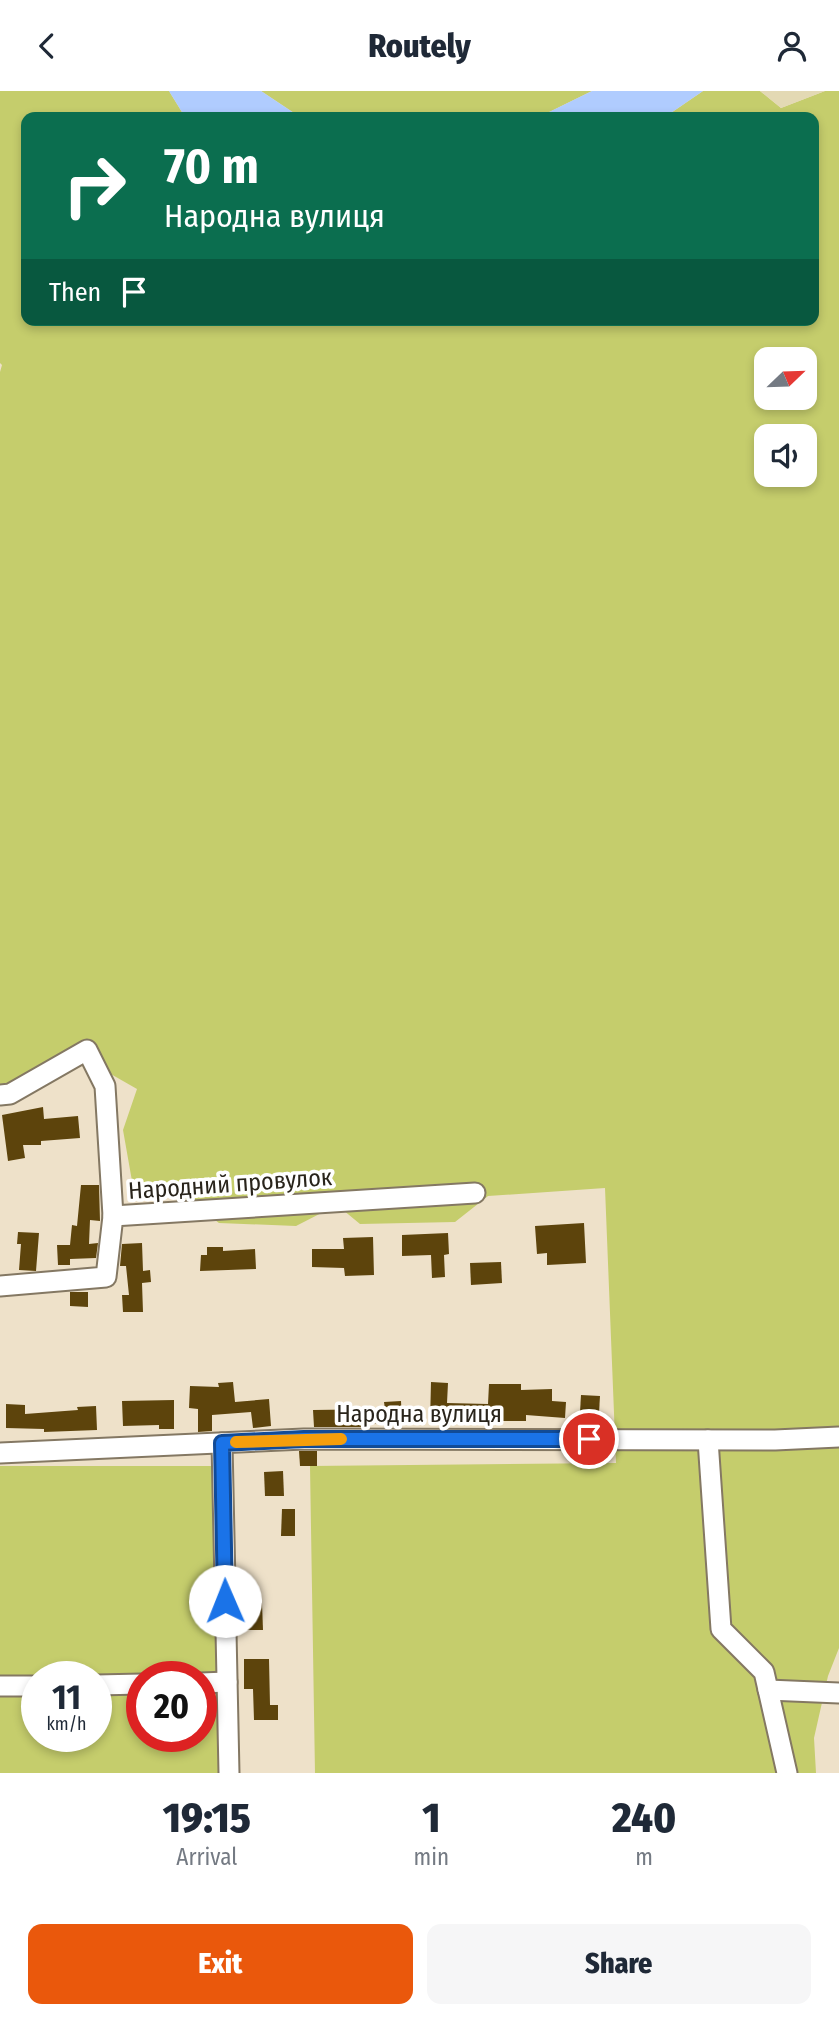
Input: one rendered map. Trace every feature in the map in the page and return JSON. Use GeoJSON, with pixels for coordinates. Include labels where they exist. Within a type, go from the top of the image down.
{"type":"FeatureCollection","features":[{"type":"Feature","properties":{"kind":"street"},"geometry":{"type":"LineString","coordinates":[[0,1095],[10,1094],[87,1050],[105,1086],[113,1216]]}},
{"type":"Feature","properties":{"kind":"street","name":"Народний провулок"},"geometry":{"type":"LineString","coordinates":[[0,1286],[106,1277],[113,1216],[475,1193]]}},
{"type":"Feature","properties":{"kind":"street","name":"Народна вулиця"},"geometry":{"type":"LineString","coordinates":[[0,1453],[331,1439],[708,1440],[839,1437]]}},
{"type":"Feature","properties":{"kind":"street"},"geometry":{"type":"LineString","coordinates":[[708,1440],[720,1629],[764,1672],[787,1773]]}},
{"type":"Feature","properties":{"kind":"street"},"geometry":{"type":"LineString","coordinates":[[222,1443],[229,1773]]}},
{"type":"Feature","properties":{"kind":"street"},"geometry":{"type":"LineString","coordinates":[[217,1682],[227,1682]]}},
{"type":"Feature","properties":{"kind":"street"},"geometry":{"type":"LineString","coordinates":[[0,1686],[21,1686]]}},
{"type":"Feature","properties":{"kind":"street"},"geometry":{"type":"LineString","coordinates":[[768,1690],[839,1693]]}},
{"type":"Feature","properties":{"kind":"green space"},"geometry":{"type":"Polygon","coordinates":[[[0,91],[169,91],[182,112],[21,112],[21,326],[819,326],[819,112],[672,112],[703,91],[760,91],[781,108],[825,91],[839,91],[839,1648],[828,1676],[814,1738],[816,1773],[315,1773],[310,1466],[616,1463],[605,1188],[488,1196],[455,1222],[360,1224],[337,1205],[296,1226],[219,1223],[167,1185],[132,1181],[123,1130],[137,1089],[74,1053],[0,1091],[0,91]]]}},
{"type":"Feature","properties":{"kind":"green space"},"geometry":{"type":"Polygon","coordinates":[[[261,91],[592,91],[549,112],[292,112],[261,91]]]}},
{"type":"Feature","properties":{"kind":"green space"},"geometry":{"type":"Polygon","coordinates":[[[0,1466],[222,1466],[229,1773],[0,1773],[0,1466]]]}},
{"type":"Feature","properties":{"kind":"sand"},"geometry":{"type":"Polygon","coordinates":[[[760,91],[825,91],[781,108],[760,91]]]}},
{"type":"Feature","properties":{"kind":"water"},"geometry":{"type":"Polygon","coordinates":[[[169,91],[261,91],[292,112],[182,112],[169,91]]]}},
{"type":"Feature","properties":{"kind":"water"},"geometry":{"type":"Polygon","coordinates":[[[592,91],[703,91],[672,112],[549,112],[592,91]]]}},
{"type":"Feature","properties":{"kind":"building"},"geometry":{"type":"Polygon","coordinates":[[[43,1107],[44,1119],[78,1116],[80,1138],[41,1141],[41,1145],[23,1145],[25,1158],[8,1161],[2,1115],[43,1107]]]}},
{"type":"Feature","properties":{"kind":"building"},"geometry":{"type":"Polygon","coordinates":[[[81,1185],[99,1185],[100,1221],[90,1220],[89,1244],[98,1243],[96,1258],[70,1259],[70,1265],[58,1265],[57,1245],[70,1245],[72,1225],[77,1226],[81,1185]]]}},
{"type":"Feature","properties":{"kind":"building"},"geometry":{"type":"Polygon","coordinates":[[[584,1223],[586,1263],[547,1265],[547,1253],[537,1254],[535,1226],[584,1223]]]}},
{"type":"Feature","properties":{"kind":"building"},"geometry":{"type":"Polygon","coordinates":[[[18,1232],[39,1233],[36,1271],[19,1270],[21,1244],[17,1244],[18,1232]]]}},
{"type":"Feature","properties":{"kind":"building"},"geometry":{"type":"Polygon","coordinates":[[[448,1233],[449,1254],[444,1255],[445,1277],[432,1278],[431,1255],[402,1256],[402,1235],[448,1233]]]}},
{"type":"Feature","properties":{"kind":"building"},"geometry":{"type":"Polygon","coordinates":[[[373,1237],[374,1275],[345,1276],[344,1268],[312,1267],[312,1249],[344,1249],[343,1238],[373,1237]]]}},
{"type":"Feature","properties":{"kind":"building"},"geometry":{"type":"Polygon","coordinates":[[[142,1243],[143,1271],[150,1270],[151,1282],[142,1283],[143,1312],[123,1312],[122,1295],[129,1295],[126,1266],[120,1266],[122,1244],[142,1243]]]}},
{"type":"Feature","properties":{"kind":"building"},"geometry":{"type":"Polygon","coordinates":[[[207,1247],[223,1247],[223,1251],[255,1249],[256,1269],[200,1271],[201,1255],[207,1255],[207,1247]]]}},
{"type":"Feature","properties":{"kind":"building"},"geometry":{"type":"Polygon","coordinates":[[[501,1262],[502,1283],[471,1285],[470,1263],[501,1262]]]}},
{"type":"Feature","properties":{"kind":"building"},"geometry":{"type":"Polygon","coordinates":[[[70,1292],[88,1292],[88,1307],[70,1306],[70,1292]]]}},
{"type":"Feature","properties":{"kind":"building"},"geometry":{"type":"Polygon","coordinates":[[[233,1382],[235,1402],[269,1399],[271,1426],[253,1428],[251,1412],[212,1415],[212,1431],[198,1432],[198,1409],[189,1408],[190,1386],[219,1387],[218,1383],[233,1382]]]}},
{"type":"Feature","properties":{"kind":"building"},"geometry":{"type":"Polygon","coordinates":[[[431,1382],[448,1383],[447,1403],[488,1404],[489,1384],[521,1384],[521,1390],[552,1389],[552,1401],[566,1402],[565,1418],[526,1415],[526,1421],[483,1421],[483,1425],[430,1422],[431,1382]]]}},
{"type":"Feature","properties":{"kind":"building"},"geometry":{"type":"Polygon","coordinates":[[[581,1395],[600,1396],[599,1413],[580,1412],[581,1395]]]}},
{"type":"Feature","properties":{"kind":"building"},"geometry":{"type":"Polygon","coordinates":[[[174,1400],[174,1429],[159,1429],[159,1425],[123,1426],[122,1401],[174,1400]]]}},
{"type":"Feature","properties":{"kind":"building"},"geometry":{"type":"Polygon","coordinates":[[[401,1401],[402,1422],[364,1424],[365,1427],[314,1427],[313,1410],[385,1409],[384,1402],[401,1401]]]}},
{"type":"Feature","properties":{"kind":"building"},"geometry":{"type":"Polygon","coordinates":[[[6,1404],[25,1405],[25,1414],[96,1406],[97,1430],[44,1432],[44,1429],[6,1428],[6,1404]]]}},
{"type":"Feature","properties":{"kind":"building"},"geometry":{"type":"Polygon","coordinates":[[[299,1451],[317,1451],[317,1466],[300,1466],[299,1451]]]}},
{"type":"Feature","properties":{"kind":"building"},"geometry":{"type":"Polygon","coordinates":[[[283,1471],[284,1496],[265,1496],[264,1472],[283,1471]]]}},
{"type":"Feature","properties":{"kind":"building"},"geometry":{"type":"Polygon","coordinates":[[[282,1509],[295,1509],[295,1536],[281,1536],[282,1509]]]}},
{"type":"Feature","properties":{"kind":"building"},"geometry":{"type":"Polygon","coordinates":[[[262,1603],[263,1630],[238,1630],[238,1604],[262,1603]]]}},
{"type":"Feature","properties":{"kind":"building"},"geometry":{"type":"Polygon","coordinates":[[[244,1659],[269,1659],[270,1705],[278,1705],[278,1720],[254,1720],[253,1689],[244,1689],[244,1659]]]}},
{"type":"Feature","properties":{"kind":"slow traffic"},"geometry":{"type":"LineString","coordinates":[[236,1442],[341,1439]]}},
{"type":"Feature","properties":{"kind":"route"},"geometry":{"type":"LineString","coordinates":[[225,1601],[222,1443],[304,1439],[589,1439]]}}]}
